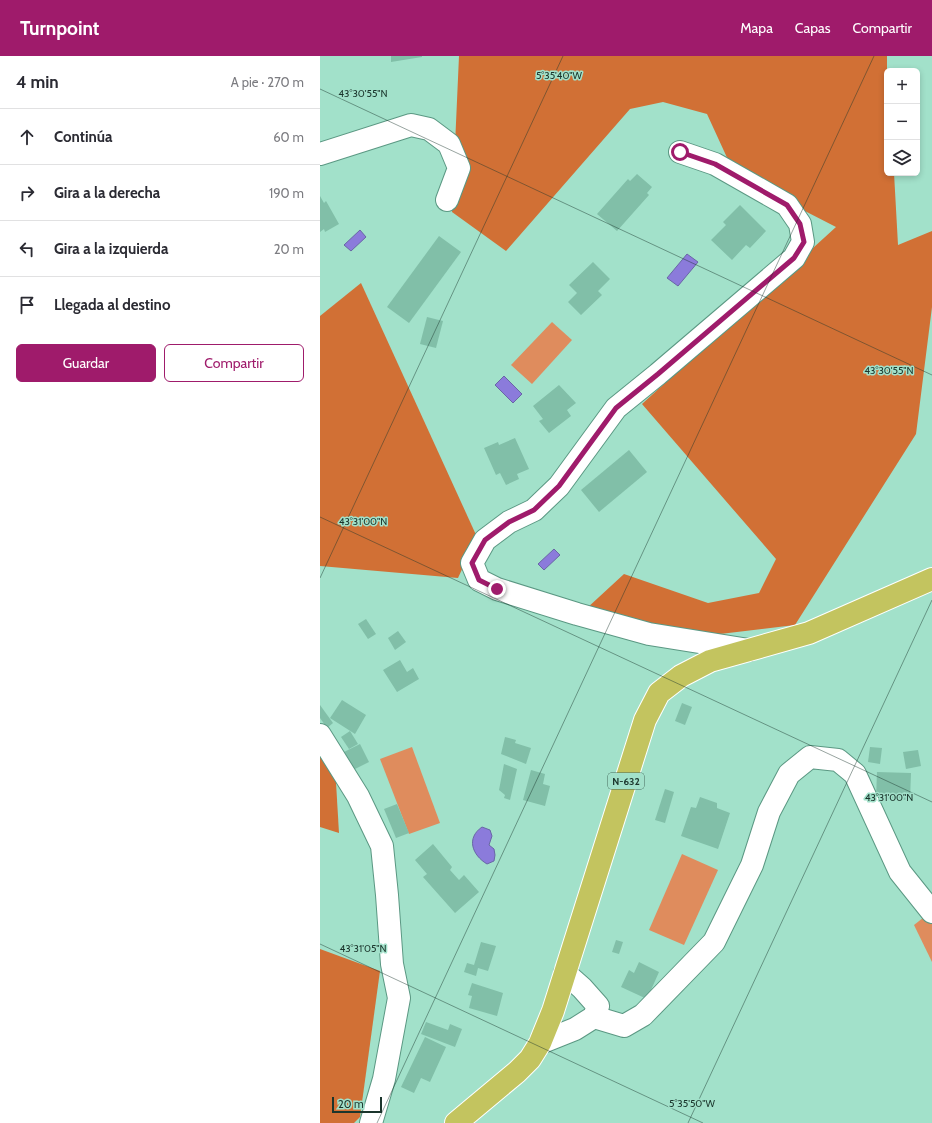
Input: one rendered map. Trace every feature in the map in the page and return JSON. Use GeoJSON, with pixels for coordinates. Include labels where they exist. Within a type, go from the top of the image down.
{"type":"FeatureCollection","features":[{"type":"Feature","properties":{"kind":"highway","name":"N-632"},"geometry":{"type":"LineString","coordinates":[[456,1123],[517,1072],[530,1059],[540,1043],[553,1011],[645,720],[659,693],[681,676],[710,661],[809,633],[932,579]]}},
{"type":"Feature","properties":{"kind":"street"},"geometry":{"type":"LineString","coordinates":[[320,154],[411,124],[429,129],[449,144],[459,168],[447,200]]}},
{"type":"Feature","properties":{"kind":"street"},"geometry":{"type":"LineString","coordinates":[[680,152],[715,164],[787,205],[800,224],[804,242],[794,258],[616,408],[559,486],[534,510],[509,522],[485,540],[472,563],[479,580],[497,589],[577,614],[649,634],[749,650]]}},
{"type":"Feature","properties":{"kind":"street"},"geometry":{"type":"LineString","coordinates":[[320,735],[358,796],[382,846],[388,895],[392,964],[399,998],[384,1079],[371,1123]]}},
{"type":"Feature","properties":{"kind":"street"},"geometry":{"type":"LineString","coordinates":[[594,1017],[624,1026],[643,1016],[714,942],[752,865],[769,812],[788,774],[810,757],[838,760],[855,774],[900,872],[932,912]]}},
{"type":"Feature","properties":{"kind":"street"},"geometry":{"type":"LineString","coordinates":[[540,1043],[575,1029],[594,1017],[598,1006],[582,988],[565,973]]}},
{"type":"Feature","properties":{"kind":"shaded area"},"geometry":{"type":"Polygon","coordinates":[[[459,56],[887,56],[887,68],[884,68],[884,176],[894,176],[898,245],[932,231],[932,307],[916,434],[795,625],[695,637],[586,609],[624,574],[708,603],[759,593],[776,559],[642,404],[836,227],[735,175],[707,114],[663,102],[630,109],[506,251],[452,212],[459,56]]]}},
{"type":"Feature","properties":{"kind":"shaded area"},"geometry":{"type":"Polygon","coordinates":[[[360,230],[366,237],[351,251],[344,245],[360,230]]]}},
{"type":"Feature","properties":{"kind":"shaded area"},"geometry":{"type":"Polygon","coordinates":[[[687,254],[698,262],[678,286],[667,278],[687,254]]]}},
{"type":"Feature","properties":{"kind":"shaded area"},"geometry":{"type":"Polygon","coordinates":[[[361,283],[477,537],[458,578],[320,566],[320,316],[361,283]]]}},
{"type":"Feature","properties":{"kind":"shaded area"},"geometry":{"type":"Polygon","coordinates":[[[552,322],[572,340],[532,384],[511,365],[552,322]]]}},
{"type":"Feature","properties":{"kind":"shaded area"},"geometry":{"type":"Polygon","coordinates":[[[504,376],[522,394],[513,403],[495,385],[504,376]]]}},
{"type":"Feature","properties":{"kind":"shaded area"},"geometry":{"type":"Polygon","coordinates":[[[554,549],[560,555],[544,570],[538,564],[554,549]]]}},
{"type":"Feature","properties":{"kind":"shaded area"},"geometry":{"type":"Polygon","coordinates":[[[412,747],[440,823],[409,834],[380,759],[412,747]]]}},
{"type":"Feature","properties":{"kind":"shaded area"},"geometry":{"type":"Polygon","coordinates":[[[320,748],[334,749],[339,833],[320,827],[320,748]]]}},
{"type":"Feature","properties":{"kind":"shaded area"},"geometry":{"type":"Polygon","coordinates":[[[482,827],[490,830],[492,836],[489,845],[494,849],[495,855],[494,861],[487,864],[478,856],[473,846],[474,836],[482,827]]]}},
{"type":"Feature","properties":{"kind":"shaded area"},"geometry":{"type":"Polygon","coordinates":[[[682,854],[718,870],[684,945],[649,930],[682,854]]]}},
{"type":"Feature","properties":{"kind":"shaded area"},"geometry":{"type":"Polygon","coordinates":[[[928,914],[932,920],[932,962],[914,925],[928,914]]]}},
{"type":"Feature","properties":{"kind":"shaded area"},"geometry":{"type":"Polygon","coordinates":[[[320,949],[380,971],[360,1117],[354,1123],[320,1123],[320,949]]]}},
{"type":"Feature","properties":{"kind":"building"},"geometry":{"type":"Polygon","coordinates":[[[391,56],[422,56],[422,57],[391,62],[391,56]]]}},
{"type":"Feature","properties":{"kind":"building"},"geometry":{"type":"Polygon","coordinates":[[[637,174],[652,187],[647,193],[649,195],[617,231],[597,214],[628,179],[630,181],[637,174]]]}},
{"type":"Feature","properties":{"kind":"building"},"geometry":{"type":"Polygon","coordinates":[[[320,196],[324,203],[326,201],[339,224],[325,232],[324,229],[320,232],[320,196]]]}},
{"type":"Feature","properties":{"kind":"building"},"geometry":{"type":"Polygon","coordinates":[[[740,205],[766,231],[750,248],[746,245],[732,260],[711,240],[726,225],[723,222],[740,205]]]}},
{"type":"Feature","properties":{"kind":"building"},"geometry":{"type":"Polygon","coordinates":[[[439,236],[461,252],[409,323],[387,307],[439,236]]]}},
{"type":"Feature","properties":{"kind":"building"},"geometry":{"type":"Polygon","coordinates":[[[593,262],[610,279],[598,291],[602,295],[581,315],[568,302],[577,293],[569,285],[593,262]]]}},
{"type":"Feature","properties":{"kind":"building"},"geometry":{"type":"Polygon","coordinates":[[[427,317],[443,321],[436,348],[420,344],[427,317]]]}},
{"type":"Feature","properties":{"kind":"building"},"geometry":{"type":"Polygon","coordinates":[[[559,385],[576,403],[567,410],[571,416],[549,433],[539,421],[543,419],[533,406],[559,385]]]}},
{"type":"Feature","properties":{"kind":"building"},"geometry":{"type":"Polygon","coordinates":[[[515,438],[529,469],[517,474],[519,479],[506,485],[500,473],[496,475],[484,448],[498,442],[499,445],[515,438]]]}},
{"type":"Feature","properties":{"kind":"building"},"geometry":{"type":"Polygon","coordinates":[[[629,450],[647,472],[599,512],[581,490],[629,450]]]}},
{"type":"Feature","properties":{"kind":"building"},"geometry":{"type":"Polygon","coordinates":[[[366,619],[376,634],[368,639],[358,624],[366,619]]]}},
{"type":"Feature","properties":{"kind":"building"},"geometry":{"type":"Polygon","coordinates":[[[398,631],[406,642],[395,650],[388,638],[398,631]]]}},
{"type":"Feature","properties":{"kind":"building"},"geometry":{"type":"Polygon","coordinates":[[[400,660],[407,672],[413,668],[419,679],[397,692],[383,670],[400,660]]]}},
{"type":"Feature","properties":{"kind":"building"},"geometry":{"type":"Polygon","coordinates":[[[342,700],[366,715],[355,734],[330,718],[342,700]]]}},
{"type":"Feature","properties":{"kind":"building"},"geometry":{"type":"Polygon","coordinates":[[[682,703],[692,707],[685,725],[675,721],[682,703]]]}},
{"type":"Feature","properties":{"kind":"building"},"geometry":{"type":"Polygon","coordinates":[[[320,705],[333,723],[327,728],[320,718],[320,705]]]}},
{"type":"Feature","properties":{"kind":"building"},"geometry":{"type":"Polygon","coordinates":[[[350,731],[358,744],[349,749],[341,737],[350,731]]]}},
{"type":"Feature","properties":{"kind":"building"},"geometry":{"type":"Polygon","coordinates":[[[505,737],[516,740],[515,743],[531,748],[526,764],[501,754],[505,737]]]}},
{"type":"Feature","properties":{"kind":"building"},"geometry":{"type":"Polygon","coordinates":[[[360,744],[369,762],[351,771],[342,753],[360,744]]]}},
{"type":"Feature","properties":{"kind":"building"},"geometry":{"type":"Polygon","coordinates":[[[870,747],[882,748],[880,764],[868,762],[870,747]]]}},
{"type":"Feature","properties":{"kind":"building"},"geometry":{"type":"Polygon","coordinates":[[[918,750],[921,766],[906,769],[903,752],[918,750]]]}},
{"type":"Feature","properties":{"kind":"building"},"geometry":{"type":"Polygon","coordinates":[[[504,764],[517,769],[510,800],[504,798],[505,795],[499,790],[504,764]]]}},
{"type":"Feature","properties":{"kind":"building"},"geometry":{"type":"Polygon","coordinates":[[[531,770],[545,774],[543,784],[550,786],[545,806],[523,800],[531,770]]]}},
{"type":"Feature","properties":{"kind":"building"},"geometry":{"type":"Polygon","coordinates":[[[877,772],[911,773],[910,800],[876,799],[877,772]]]}},
{"type":"Feature","properties":{"kind":"building"},"geometry":{"type":"Polygon","coordinates":[[[665,789],[674,792],[665,823],[655,820],[665,789]]]}},
{"type":"Feature","properties":{"kind":"building"},"geometry":{"type":"Polygon","coordinates":[[[700,797],[717,803],[717,808],[730,813],[718,849],[681,836],[691,807],[696,808],[700,797]]]}},
{"type":"Feature","properties":{"kind":"building"},"geometry":{"type":"Polygon","coordinates":[[[397,804],[409,833],[396,838],[384,809],[397,804]]]}},
{"type":"Feature","properties":{"kind":"building"},"geometry":{"type":"Polygon","coordinates":[[[433,844],[452,867],[450,870],[459,880],[464,875],[479,892],[455,913],[423,877],[427,874],[415,860],[433,844]]]}},
{"type":"Feature","properties":{"kind":"building"},"geometry":{"type":"Polygon","coordinates":[[[616,940],[623,942],[619,954],[612,952],[616,940]]]}},
{"type":"Feature","properties":{"kind":"building"},"geometry":{"type":"Polygon","coordinates":[[[481,942],[496,946],[488,971],[478,968],[476,976],[464,972],[467,963],[474,965],[481,942]]]}},
{"type":"Feature","properties":{"kind":"building"},"geometry":{"type":"Polygon","coordinates":[[[639,962],[659,972],[647,999],[621,987],[629,970],[634,973],[639,962]]]}},
{"type":"Feature","properties":{"kind":"building"},"geometry":{"type":"Polygon","coordinates":[[[472,983],[503,993],[497,1016],[469,1008],[472,996],[468,995],[472,983]]]}},
{"type":"Feature","properties":{"kind":"building"},"geometry":{"type":"Polygon","coordinates":[[[426,1022],[448,1030],[450,1024],[462,1029],[455,1047],[421,1034],[426,1022]]]}},
{"type":"Feature","properties":{"kind":"building"},"geometry":{"type":"Polygon","coordinates":[[[425,1037],[446,1047],[430,1082],[421,1078],[414,1093],[401,1087],[425,1037]]]}},
{"type":"Feature","properties":{"kind":"route"},"geometry":{"type":"LineString","coordinates":[[497,589],[479,580],[472,563],[485,540],[509,522],[534,510],[559,486],[616,408],[794,258],[804,242],[800,224],[787,205],[715,164],[680,152]]}}]}
